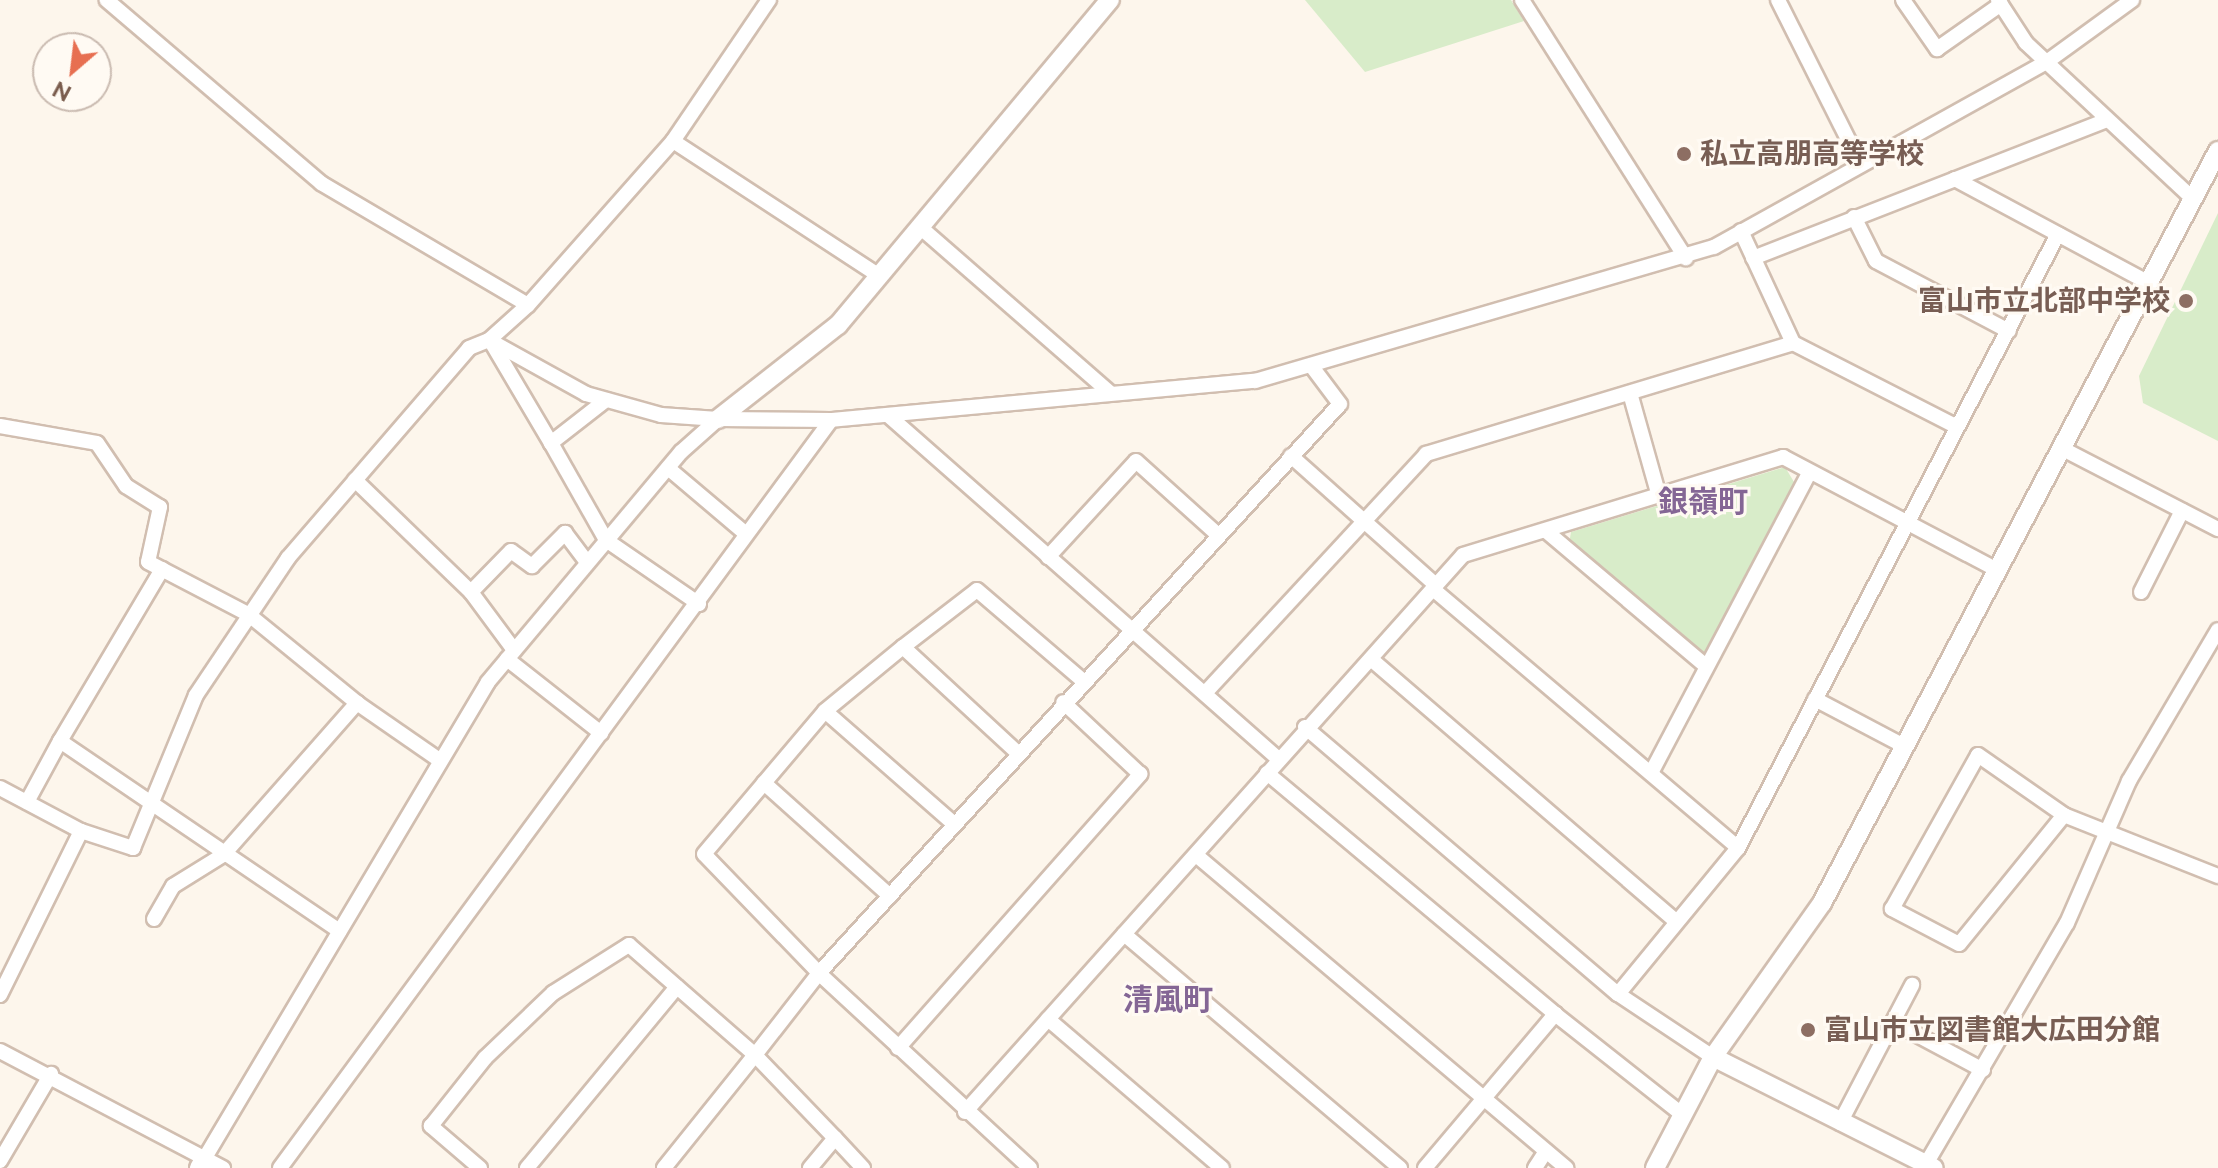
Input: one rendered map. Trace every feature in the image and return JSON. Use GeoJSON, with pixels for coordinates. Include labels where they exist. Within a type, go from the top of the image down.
{"type":"FeatureCollection","features":[{"type":"Feature","properties":{"kind":"street"},"geometry":{"type":"LineString","coordinates":[[107,0],[321,183],[528,305]]}},
{"type":"Feature","properties":{"kind":"street"},"geometry":{"type":"LineString","coordinates":[[0,788],[81,831],[133,848],[155,807],[196,695],[248,614],[355,480],[469,348],[489,340],[528,305],[673,141],[769,0]]}},
{"type":"Feature","properties":{"kind":"street"},"geometry":{"type":"LineString","coordinates":[[201,1165],[438,759],[511,654],[668,468],[718,419],[806,353],[879,276],[1110,0]]}},
{"type":"Feature","properties":{"kind":"street"},"geometry":{"type":"LineString","coordinates":[[1522,0],[1686,258]]}},
{"type":"Feature","properties":{"kind":"street"},"geometry":{"type":"LineString","coordinates":[[1778,0],[1860,163]]}},
{"type":"Feature","properties":{"kind":"street"},"geometry":{"type":"LineString","coordinates":[[1903,0],[1937,49],[1999,2],[2048,61],[2192,198]]}},
{"type":"Feature","properties":{"kind":"street"},"geometry":{"type":"LineString","coordinates":[[489,340],[606,400],[661,415],[718,419],[831,420],[889,416],[1313,368],[1686,258],[1741,231],[2048,61],[2132,0]]}},
{"type":"Feature","properties":{"kind":"street"},"geometry":{"type":"LineString","coordinates":[[1753,258],[2107,120]]}},
{"type":"Feature","properties":{"kind":"street"},"geometry":{"type":"LineString","coordinates":[[673,141],[879,276]]}},
{"type":"Feature","properties":{"kind":"street"},"geometry":{"type":"LineString","coordinates":[[1655,1168],[1713,1057],[1802,935],[2218,151]]}},
{"type":"Feature","properties":{"kind":"street"},"geometry":{"type":"LineString","coordinates":[[1955,179],[2147,282]]}},
{"type":"Feature","properties":{"kind":"street"},"geometry":{"type":"LineString","coordinates":[[1854,217],[1876,261],[2009,331]]}},
{"type":"Feature","properties":{"kind":"street"},"geometry":{"type":"LineString","coordinates":[[920,227],[1110,393]]}},
{"type":"Feature","properties":{"kind":"street"},"geometry":{"type":"LineString","coordinates":[[1741,231],[1793,343],[1957,427]]}},
{"type":"Feature","properties":{"kind":"street"},"geometry":{"type":"LineString","coordinates":[[1618,994],[1738,848],[2058,234]]}},
{"type":"Feature","properties":{"kind":"street"},"geometry":{"type":"LineString","coordinates":[[489,340],[606,540],[699,604]]}},
{"type":"Feature","properties":{"kind":"street"},"geometry":{"type":"LineString","coordinates":[[1205,693],[1426,454],[1793,343]]}},
{"type":"Feature","properties":{"kind":"street"},"geometry":{"type":"LineString","coordinates":[[664,1168],[819,973],[1082,680],[1340,404],[1313,368]]}},
{"type":"Feature","properties":{"kind":"street"},"geometry":{"type":"LineString","coordinates":[[1630,393],[1659,496]]}},
{"type":"Feature","properties":{"kind":"street"},"geometry":{"type":"LineString","coordinates":[[551,443],[606,400]]}},
{"type":"Feature","properties":{"kind":"street"},"geometry":{"type":"LineString","coordinates":[[0,416],[5,426],[97,443],[126,486],[160,507],[148,562],[248,614],[357,703],[438,759]]}},
{"type":"Feature","properties":{"kind":"street"},"geometry":{"type":"LineString","coordinates":[[889,416],[1276,757]]}},
{"type":"Feature","properties":{"kind":"street"},"geometry":{"type":"LineString","coordinates":[[280,1168],[699,604],[746,534],[831,420]]}},
{"type":"Feature","properties":{"kind":"street"},"geometry":{"type":"LineString","coordinates":[[2061,448],[2218,529]]}},
{"type":"Feature","properties":{"kind":"street"},"geometry":{"type":"LineString","coordinates":[[1291,456],[1434,587],[1738,848]]}},
{"type":"Feature","properties":{"kind":"street"},"geometry":{"type":"LineString","coordinates":[[965,1112],[1196,855],[1267,773],[1276,757],[1371,659],[1463,555],[1783,457],[1997,570]]}},
{"type":"Feature","properties":{"kind":"street"},"geometry":{"type":"LineString","coordinates":[[1048,557],[1136,461],[1217,534]]}},
{"type":"Feature","properties":{"kind":"street"},"geometry":{"type":"LineString","coordinates":[[668,468],[746,534]]}},
{"type":"Feature","properties":{"kind":"street"},"geometry":{"type":"LineString","coordinates":[[1651,773],[1810,472]]}},
{"type":"Feature","properties":{"kind":"street"},"geometry":{"type":"LineString","coordinates":[[355,480],[471,592],[511,654],[601,733]]}},
{"type":"Feature","properties":{"kind":"street"},"geometry":{"type":"LineString","coordinates":[[2141,592],[2182,511]]}},
{"type":"Feature","properties":{"kind":"street"},"geometry":{"type":"LineString","coordinates":[[1546,531],[1706,666]]}},
{"type":"Feature","properties":{"kind":"street"},"geometry":{"type":"LineString","coordinates":[[471,592],[511,551],[532,566],[565,533],[587,562]]}},
{"type":"Feature","properties":{"kind":"street"},"geometry":{"type":"LineString","coordinates":[[27,802],[162,569]]}},
{"type":"Feature","properties":{"kind":"street"},"geometry":{"type":"LineString","coordinates":[[1030,1168],[965,1112],[819,973],[704,854],[825,711],[977,590],[1082,680]]}},
{"type":"Feature","properties":{"kind":"street"},"geometry":{"type":"LineString","coordinates":[[1305,727],[1618,994],[1713,1057],[1930,1166],[2067,923],[2107,830],[2218,630]]}},
{"type":"Feature","properties":{"kind":"street"},"geometry":{"type":"LineString","coordinates":[[903,647],[1018,753]]}},
{"type":"Feature","properties":{"kind":"street"},"geometry":{"type":"LineString","coordinates":[[1371,659],[1676,921]]}},
{"type":"Feature","properties":{"kind":"street"},"geometry":{"type":"LineString","coordinates":[[1815,699],[1904,746]]}},
{"type":"Feature","properties":{"kind":"street"},"geometry":{"type":"LineString","coordinates":[[898,1048],[1140,774],[1063,702]]}},
{"type":"Feature","properties":{"kind":"street"},"geometry":{"type":"LineString","coordinates":[[154,919],[173,886],[223,855],[357,703]]}},
{"type":"Feature","properties":{"kind":"street"},"geometry":{"type":"LineString","coordinates":[[825,711],[954,824]]}},
{"type":"Feature","properties":{"kind":"street"},"geometry":{"type":"LineString","coordinates":[[60,741],[223,855],[340,931]]}},
{"type":"Feature","properties":{"kind":"street"},"geometry":{"type":"LineString","coordinates":[[2064,815],[1959,944],[1892,909],[1978,755],[2095,833],[2107,830],[2218,876]]}},
{"type":"Feature","properties":{"kind":"street"},"geometry":{"type":"LineString","coordinates":[[1267,773],[1555,1014],[1683,1115]]}},
{"type":"Feature","properties":{"kind":"street"},"geometry":{"type":"LineString","coordinates":[[764,783],[890,896]]}},
{"type":"Feature","properties":{"kind":"street"},"geometry":{"type":"LineString","coordinates":[[0,995],[81,831]]}},
{"type":"Feature","properties":{"kind":"street"},"geometry":{"type":"LineString","coordinates":[[1196,855],[1567,1168]]}},
{"type":"Feature","properties":{"kind":"street"},"geometry":{"type":"LineString","coordinates":[[1124,934],[1400,1168]]}},
{"type":"Feature","properties":{"kind":"street"},"geometry":{"type":"LineString","coordinates":[[480,1168],[431,1126],[485,1058],[553,993],[629,945],[755,1055],[863,1168]]}},
{"type":"Feature","properties":{"kind":"street"},"geometry":{"type":"LineString","coordinates":[[1840,1123],[1912,985]]}},
{"type":"Feature","properties":{"kind":"street"},"geometry":{"type":"LineString","coordinates":[[527,1168],[677,987]]}},
{"type":"Feature","properties":{"kind":"street"},"geometry":{"type":"LineString","coordinates":[[1425,1168],[1555,1014]]}},
{"type":"Feature","properties":{"kind":"street"},"geometry":{"type":"LineString","coordinates":[[1048,1019],[1222,1168]]}},
{"type":"Feature","properties":{"kind":"street"},"geometry":{"type":"LineString","coordinates":[[1893,1022],[1983,1070]]}},
{"type":"Feature","properties":{"kind":"street"},"geometry":{"type":"LineString","coordinates":[[0,1051],[51,1074],[201,1165],[223,1168]]}},
{"type":"Feature","properties":{"kind":"street"},"geometry":{"type":"LineString","coordinates":[[0,1161],[51,1074]]}},
{"type":"Feature","properties":{"kind":"street"},"geometry":{"type":"LineString","coordinates":[[810,1168],[835,1138]]}},
{"type":"Feature","properties":{"kind":"street"},"geometry":{"type":"LineString","coordinates":[[1535,1168],[1546,1151]]}},
{"type":"Feature","properties":{"kind":"green space"},"geometry":{"type":"Polygon","coordinates":[[[1305,0],[1511,0],[1524,21],[1365,72],[1305,0]]]}},
{"type":"Feature","properties":{"kind":"green space","name":"富山市立北部中学校"},"geometry":{"type":"Polygon","coordinates":[[[2218,213],[2218,441],[2143,403],[2139,376],[2218,213]]]}},
{"type":"Feature","properties":{"kind":"green space"},"geometry":{"type":"Polygon","coordinates":[[[1785,467],[1797,487],[1706,659],[1569,544],[1571,532],[1785,467]]]}},
{"type":"Feature","properties":{"kind":"place","name":"私立高朋高等学校"},"geometry":{"type":"Point","coordinates":[1684,154]}},
{"type":"Feature","properties":{"kind":"place","name":"富山市立北部中学校"},"geometry":{"type":"Point","coordinates":[2186,301]}},
{"type":"Feature","properties":{"kind":"place","name":"富山市立図書館大広田分館"},"geometry":{"type":"Point","coordinates":[1808,1030]}},
{"type":"Feature","properties":{"kind":"district","name":"銀嶺町"},"geometry":{"type":"Point","coordinates":[1703,502]}},
{"type":"Feature","properties":{"kind":"district","name":"清風町"},"geometry":{"type":"Point","coordinates":[1168,1000]}}]}
